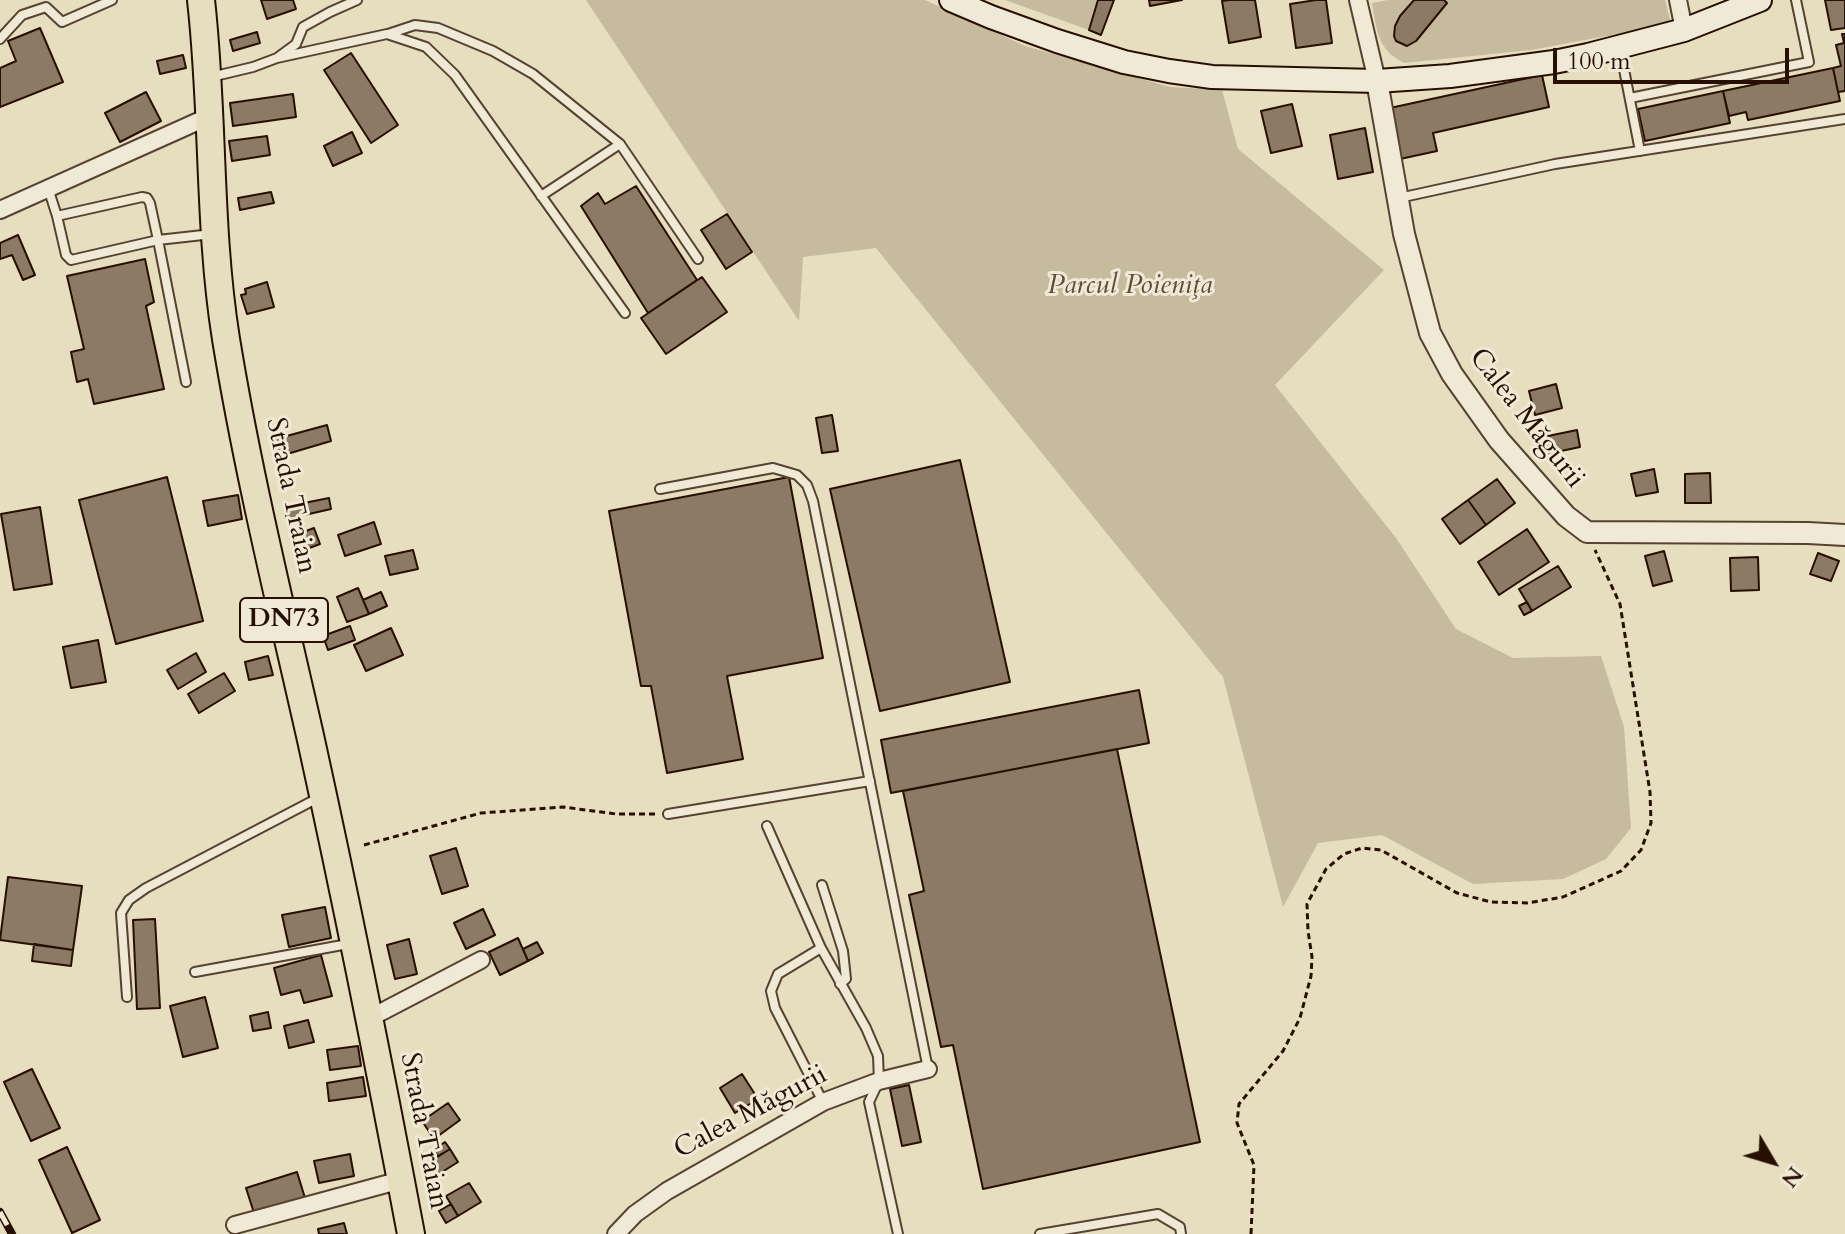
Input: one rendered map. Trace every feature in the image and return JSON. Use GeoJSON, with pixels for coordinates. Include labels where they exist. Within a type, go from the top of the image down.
{"type":"FeatureCollection","features":[{"type":"Feature","properties":{"kind":"main road","name":"Strada Traian"},"geometry":{"type":"LineString","coordinates":[[201,0],[209,77],[221,303],[235,388],[323,795],[411,1234]]}},
{"type":"Feature","properties":{"kind":"main road"},"geometry":{"type":"LineString","coordinates":[[951,0],[1057,41],[1124,62],[1169,71],[1212,77],[1377,81],[1450,76],[1554,62],[1684,30],[1760,0]]}},
{"type":"Feature","properties":{"kind":"street"},"geometry":{"type":"LineString","coordinates":[[1358,0],[1377,81]]}},
{"type":"Feature","properties":{"kind":"street"},"geometry":{"type":"LineString","coordinates":[[1678,0],[1684,30]]}},
{"type":"Feature","properties":{"kind":"street","name":"Calea Măgurii"},"geometry":{"type":"LineString","coordinates":[[1377,81],[1404,234],[1430,333],[1452,374],[1499,440],[1566,516],[1587,532]]}},
{"type":"Feature","properties":{"kind":"street"},"geometry":{"type":"LineString","coordinates":[[0,210],[210,116]]}},
{"type":"Feature","properties":{"kind":"street"},"geometry":{"type":"LineString","coordinates":[[1587,532],[1845,535]]}},
{"type":"Feature","properties":{"kind":"street"},"geometry":{"type":"LineString","coordinates":[[368,1019],[481,960]]}},
{"type":"Feature","properties":{"kind":"street","name":"Calea Măgurii"},"geometry":{"type":"LineString","coordinates":[[616,1234],[635,1214],[667,1191],[823,1102],[879,1081],[928,1069]]}},
{"type":"Feature","properties":{"kind":"street"},"geometry":{"type":"LineString","coordinates":[[235,1225],[401,1180]]}},
{"type":"Feature","properties":{"kind":"lane"},"geometry":{"type":"LineString","coordinates":[[0,39],[22,15],[46,7],[62,22],[112,0]]}},
{"type":"Feature","properties":{"kind":"lane"},"geometry":{"type":"LineString","coordinates":[[277,58],[296,44],[303,27],[357,0]]}},
{"type":"Feature","properties":{"kind":"lane"},"geometry":{"type":"LineString","coordinates":[[1630,98],[1809,62],[1796,0]]}},
{"type":"Feature","properties":{"kind":"lane"},"geometry":{"type":"LineString","coordinates":[[209,77],[415,25],[438,28],[493,51],[533,74],[620,144],[698,259]]}},
{"type":"Feature","properties":{"kind":"lane"},"geometry":{"type":"LineString","coordinates":[[387,34],[426,47],[455,75],[625,313]]}},
{"type":"Feature","properties":{"kind":"lane"},"geometry":{"type":"LineString","coordinates":[[1620,48],[1640,151]]}},
{"type":"Feature","properties":{"kind":"lane"},"geometry":{"type":"LineString","coordinates":[[1398,198],[1555,164],[1845,119]]}},
{"type":"Feature","properties":{"kind":"lane"},"geometry":{"type":"LineString","coordinates":[[541,196],[620,144]]}},
{"type":"Feature","properties":{"kind":"lane"},"geometry":{"type":"LineString","coordinates":[[48,188],[66,255],[71,260],[158,240],[216,234]]}},
{"type":"Feature","properties":{"kind":"lane"},"geometry":{"type":"LineString","coordinates":[[57,216],[147,198],[186,382]]}},
{"type":"Feature","properties":{"kind":"lane"},"geometry":{"type":"LineString","coordinates":[[660,489],[773,468],[797,475],[807,485],[813,501],[928,1069]]}},
{"type":"Feature","properties":{"kind":"lane"},"geometry":{"type":"LineString","coordinates":[[668,814],[870,781]]}},
{"type":"Feature","properties":{"kind":"lane"},"geometry":{"type":"LineString","coordinates":[[127,997],[121,913],[129,900],[146,888],[323,795]]}},
{"type":"Feature","properties":{"kind":"lane"},"geometry":{"type":"LineString","coordinates":[[767,826],[821,948],[866,1028],[878,1056],[879,1081],[869,1102],[898,1234]]}},
{"type":"Feature","properties":{"kind":"lane"},"geometry":{"type":"LineString","coordinates":[[822,885],[843,951],[846,979],[840,984]]}},
{"type":"Feature","properties":{"kind":"lane"},"geometry":{"type":"LineString","coordinates":[[195,972],[353,943]]}},
{"type":"Feature","properties":{"kind":"lane"},"geometry":{"type":"LineString","coordinates":[[821,948],[778,974],[771,991],[775,1008],[823,1102]]}},
{"type":"Feature","properties":{"kind":"lane"},"geometry":{"type":"LineString","coordinates":[[1040,1234],[1158,1214],[1180,1227],[1181,1234]]}},
{"type":"Feature","properties":{"kind":"path"},"geometry":{"type":"LineString","coordinates":[[1251,1234],[1254,1165],[1237,1123],[1239,1104],[1283,1051],[1300,1018],[1311,976],[1307,904],[1326,869],[1344,854],[1362,848],[1381,850],[1457,893],[1491,902],[1527,903],[1563,897],[1601,881],[1621,871],[1641,850],[1651,823],[1650,792],[1620,604],[1587,532]]}},
{"type":"Feature","properties":{"kind":"path"},"geometry":{"type":"LineString","coordinates":[[364,845],[481,813],[563,807],[616,814],[668,814]]}},
{"type":"Feature","properties":{"kind":"green space","name":"Parcul Poieniţa"},"geometry":{"type":"Polygon","coordinates":[[[586,0],[925,0],[1025,46],[1170,87],[1222,90],[1238,149],[1384,270],[1275,385],[1396,538],[1456,629],[1513,658],[1601,656],[1624,727],[1631,828],[1606,859],[1563,879],[1473,884],[1382,835],[1318,843],[1283,907],[1223,677],[876,248],[803,257],[799,321],[586,0]]]}},
{"type":"Feature","properties":{"kind":"green space"},"geometry":{"type":"Polygon","coordinates":[[[1005,0],[1098,0],[1089,30],[1005,0]]]}},
{"type":"Feature","properties":{"kind":"green space"},"geometry":{"type":"Polygon","coordinates":[[[1388,0],[1665,0],[1671,24],[1531,50],[1404,63],[1388,52],[1377,31],[1372,3],[1388,0]]]}},
{"type":"Feature","properties":{"kind":"building"},"geometry":{"type":"Polygon","coordinates":[[[261,0],[293,0],[296,9],[267,19],[261,0]]]}},
{"type":"Feature","properties":{"kind":"building"},"geometry":{"type":"Polygon","coordinates":[[[1098,0],[1114,0],[1101,35],[1089,30],[1098,0]]]}},
{"type":"Feature","properties":{"kind":"building"},"geometry":{"type":"Polygon","coordinates":[[[1149,0],[1182,0],[1150,6],[1149,0]]]}},
{"type":"Feature","properties":{"kind":"building"},"geometry":{"type":"Polygon","coordinates":[[[1255,0],[1261,37],[1229,43],[1222,1],[1255,0]]]}},
{"type":"Feature","properties":{"kind":"building"},"geometry":{"type":"Polygon","coordinates":[[[1326,0],[1332,43],[1296,48],[1290,4],[1326,0]]]}},
{"type":"Feature","properties":{"kind":"building"},"geometry":{"type":"Polygon","coordinates":[[[1414,0],[1444,0],[1447,3],[1416,41],[1407,46],[1396,41],[1395,26],[1414,0]]]}},
{"type":"Feature","properties":{"kind":"building"},"geometry":{"type":"Polygon","coordinates":[[[1825,0],[1845,0],[1845,28],[1831,30],[1825,0]]]}},
{"type":"Feature","properties":{"kind":"building"},"geometry":{"type":"Polygon","coordinates":[[[40,28],[63,82],[0,107],[0,68],[16,61],[8,41],[40,28]]]}},
{"type":"Feature","properties":{"kind":"building"},"geometry":{"type":"Polygon","coordinates":[[[257,32],[260,43],[233,51],[230,40],[257,32]]]}},
{"type":"Feature","properties":{"kind":"building"},"geometry":{"type":"Polygon","coordinates":[[[1842,34],[1845,34],[1845,91],[1838,92],[1833,68],[1841,66],[1836,45],[1844,43],[1842,34]]]}},
{"type":"Feature","properties":{"kind":"building"},"geometry":{"type":"Polygon","coordinates":[[[351,53],[398,125],[371,143],[324,70],[351,53]]]}},
{"type":"Feature","properties":{"kind":"building"},"geometry":{"type":"Polygon","coordinates":[[[183,55],[186,68],[160,74],[157,61],[183,55]]]}},
{"type":"Feature","properties":{"kind":"building"},"geometry":{"type":"Polygon","coordinates":[[[1833,68],[1840,101],[1748,120],[1746,112],[1729,116],[1723,91],[1833,68]]]}},
{"type":"Feature","properties":{"kind":"building"},"geometry":{"type":"Polygon","coordinates":[[[1542,75],[1549,107],[1433,133],[1437,151],[1400,159],[1390,108],[1542,75]]]}},
{"type":"Feature","properties":{"kind":"building"},"geometry":{"type":"Polygon","coordinates":[[[1723,91],[1730,123],[1645,141],[1638,109],[1723,91]]]}},
{"type":"Feature","properties":{"kind":"building"},"geometry":{"type":"Polygon","coordinates":[[[146,92],[161,121],[120,142],[105,113],[146,92]]]}},
{"type":"Feature","properties":{"kind":"building"},"geometry":{"type":"Polygon","coordinates":[[[293,94],[296,117],[233,126],[230,103],[293,94]]]}},
{"type":"Feature","properties":{"kind":"building"},"geometry":{"type":"Polygon","coordinates":[[[1292,104],[1302,146],[1271,153],[1261,111],[1292,104]]]}},
{"type":"Feature","properties":{"kind":"building"},"geometry":{"type":"Polygon","coordinates":[[[1365,128],[1373,172],[1338,179],[1330,135],[1365,128]]]}},
{"type":"Feature","properties":{"kind":"building"},"geometry":{"type":"Polygon","coordinates":[[[352,132],[362,153],[333,166],[324,146],[352,132]]]}},
{"type":"Feature","properties":{"kind":"building"},"geometry":{"type":"Polygon","coordinates":[[[267,136],[270,155],[232,161],[229,141],[267,136]]]}},
{"type":"Feature","properties":{"kind":"building"},"geometry":{"type":"Polygon","coordinates":[[[636,186],[697,280],[648,313],[581,206],[598,193],[605,204],[636,186]]]}},
{"type":"Feature","properties":{"kind":"building"},"geometry":{"type":"Polygon","coordinates":[[[271,192],[274,203],[240,210],[238,198],[271,192]]]}},
{"type":"Feature","properties":{"kind":"building"},"geometry":{"type":"Polygon","coordinates":[[[727,214],[752,252],[726,269],[701,230],[727,214]]]}},
{"type":"Feature","properties":{"kind":"building"},"geometry":{"type":"Polygon","coordinates":[[[18,235],[35,275],[23,280],[12,255],[0,259],[0,243],[18,235]]]}},
{"type":"Feature","properties":{"kind":"building"},"geometry":{"type":"Polygon","coordinates":[[[145,259],[154,302],[146,306],[164,389],[94,404],[88,379],[77,382],[71,352],[84,349],[67,276],[145,259]]]}},
{"type":"Feature","properties":{"kind":"building"},"geometry":{"type":"Polygon","coordinates":[[[702,277],[727,312],[666,354],[641,318],[702,277]]]}},
{"type":"Feature","properties":{"kind":"building"},"geometry":{"type":"Polygon","coordinates":[[[267,282],[274,307],[247,314],[241,295],[246,294],[245,289],[267,282]]]}},
{"type":"Feature","properties":{"kind":"building"},"geometry":{"type":"Polygon","coordinates":[[[1556,384],[1562,408],[1535,415],[1529,391],[1556,384]]]}},
{"type":"Feature","properties":{"kind":"building"},"geometry":{"type":"Polygon","coordinates":[[[832,415],[838,451],[822,453],[816,418],[832,415]]]}},
{"type":"Feature","properties":{"kind":"building"},"geometry":{"type":"Polygon","coordinates":[[[327,425],[331,441],[277,457],[272,440],[327,425]]]}},
{"type":"Feature","properties":{"kind":"building"},"geometry":{"type":"Polygon","coordinates":[[[1577,430],[1580,447],[1542,455],[1538,438],[1577,430]]]}},
{"type":"Feature","properties":{"kind":"building"},"geometry":{"type":"Polygon","coordinates":[[[960,460],[1010,682],[880,711],[830,489],[960,460]]]}},
{"type":"Feature","properties":{"kind":"building"},"geometry":{"type":"Polygon","coordinates":[[[1654,469],[1658,492],[1636,496],[1631,474],[1654,469]]]}},
{"type":"Feature","properties":{"kind":"building"},"geometry":{"type":"Polygon","coordinates":[[[1710,473],[1711,503],[1685,503],[1685,474],[1710,473]]]}},
{"type":"Feature","properties":{"kind":"building"},"geometry":{"type":"Polygon","coordinates":[[[167,477],[203,621],[116,644],[79,500],[167,477]]]}},
{"type":"Feature","properties":{"kind":"building"},"geometry":{"type":"Polygon","coordinates":[[[789,477],[823,658],[727,676],[743,759],[667,773],[651,686],[641,686],[609,511],[789,477]]]}},
{"type":"Feature","properties":{"kind":"building"},"geometry":{"type":"Polygon","coordinates":[[[1497,479],[1515,503],[1486,525],[1468,500],[1497,479]]]}},
{"type":"Feature","properties":{"kind":"building"},"geometry":{"type":"Polygon","coordinates":[[[238,495],[242,519],[208,526],[203,501],[238,495]]]}},
{"type":"Feature","properties":{"kind":"building"},"geometry":{"type":"Polygon","coordinates":[[[329,498],[331,509],[287,519],[284,507],[329,498]]]}},
{"type":"Feature","properties":{"kind":"building"},"geometry":{"type":"Polygon","coordinates":[[[1468,500],[1486,525],[1460,544],[1442,519],[1468,500]]]}},
{"type":"Feature","properties":{"kind":"building"},"geometry":{"type":"Polygon","coordinates":[[[40,507],[52,584],[14,590],[1,514],[40,507]]]}},
{"type":"Feature","properties":{"kind":"building"},"geometry":{"type":"Polygon","coordinates":[[[374,522],[381,544],[345,556],[338,535],[374,522]]]}},
{"type":"Feature","properties":{"kind":"building"},"geometry":{"type":"Polygon","coordinates":[[[314,528],[320,544],[296,553],[290,537],[314,528]]]}},
{"type":"Feature","properties":{"kind":"building"},"geometry":{"type":"Polygon","coordinates":[[[1527,529],[1549,562],[1499,595],[1478,562],[1527,529]]]}},
{"type":"Feature","properties":{"kind":"building"},"geometry":{"type":"Polygon","coordinates":[[[413,550],[418,569],[390,575],[385,556],[413,550]]]}},
{"type":"Feature","properties":{"kind":"building"},"geometry":{"type":"Polygon","coordinates":[[[1664,551],[1672,581],[1653,586],[1645,556],[1664,551]]]}},
{"type":"Feature","properties":{"kind":"building"},"geometry":{"type":"Polygon","coordinates":[[[1818,553],[1839,561],[1831,581],[1810,574],[1818,553]]]}},
{"type":"Feature","properties":{"kind":"building"},"geometry":{"type":"Polygon","coordinates":[[[1758,557],[1759,590],[1731,591],[1730,558],[1758,557]]]}},
{"type":"Feature","properties":{"kind":"building"},"geometry":{"type":"Polygon","coordinates":[[[1558,566],[1571,587],[1532,611],[1519,589],[1558,566]]]}},
{"type":"Feature","properties":{"kind":"building"},"geometry":{"type":"Polygon","coordinates":[[[358,588],[369,614],[347,622],[337,597],[358,588]]]}},
{"type":"Feature","properties":{"kind":"building"},"geometry":{"type":"Polygon","coordinates":[[[381,592],[387,606],[369,614],[363,600],[381,592]]]}},
{"type":"Feature","properties":{"kind":"building"},"geometry":{"type":"Polygon","coordinates":[[[1527,602],[1532,611],[1524,615],[1519,606],[1527,602]]]}},
{"type":"Feature","properties":{"kind":"building"},"geometry":{"type":"Polygon","coordinates":[[[350,626],[355,640],[328,650],[323,636],[350,626]]]}},
{"type":"Feature","properties":{"kind":"building"},"geometry":{"type":"Polygon","coordinates":[[[391,628],[403,655],[366,671],[354,645],[391,628]]]}},
{"type":"Feature","properties":{"kind":"building"},"geometry":{"type":"Polygon","coordinates":[[[98,640],[106,682],[71,688],[63,647],[98,640]]]}},
{"type":"Feature","properties":{"kind":"building"},"geometry":{"type":"Polygon","coordinates":[[[196,653],[206,672],[178,689],[167,670],[196,653]]]}},
{"type":"Feature","properties":{"kind":"building"},"geometry":{"type":"Polygon","coordinates":[[[268,656],[273,675],[249,680],[245,662],[268,656]]]}},
{"type":"Feature","properties":{"kind":"building"},"geometry":{"type":"Polygon","coordinates":[[[224,673],[235,691],[199,713],[188,694],[224,673]]]}},
{"type":"Feature","properties":{"kind":"building"},"geometry":{"type":"Polygon","coordinates":[[[1139,690],[1149,743],[891,793],[881,740],[1139,690]]]}},
{"type":"Feature","properties":{"kind":"building"},"geometry":{"type":"Polygon","coordinates":[[[1117,749],[1200,1142],[983,1189],[953,1045],[941,1047],[909,895],[924,891],[903,791],[1117,749]]]}},
{"type":"Feature","properties":{"kind":"building"},"geometry":{"type":"Polygon","coordinates":[[[456,848],[468,886],[442,894],[430,856],[456,848]]]}},
{"type":"Feature","properties":{"kind":"building"},"geometry":{"type":"Polygon","coordinates":[[[8,877],[82,886],[73,950],[0,940],[8,877]]]}},
{"type":"Feature","properties":{"kind":"building"},"geometry":{"type":"Polygon","coordinates":[[[325,907],[331,938],[289,947],[282,915],[325,907]]]}},
{"type":"Feature","properties":{"kind":"building"},"geometry":{"type":"Polygon","coordinates":[[[483,909],[495,935],[466,949],[454,923],[483,909]]]}},
{"type":"Feature","properties":{"kind":"building"},"geometry":{"type":"Polygon","coordinates":[[[155,919],[160,1008],[137,1009],[133,920],[155,919]]]}},
{"type":"Feature","properties":{"kind":"building"},"geometry":{"type":"Polygon","coordinates":[[[518,938],[528,961],[500,975],[489,952],[518,938]]]}},
{"type":"Feature","properties":{"kind":"building"},"geometry":{"type":"Polygon","coordinates":[[[409,939],[417,974],[395,979],[387,945],[409,939]]]}},
{"type":"Feature","properties":{"kind":"building"},"geometry":{"type":"Polygon","coordinates":[[[537,942],[543,953],[528,961],[523,949],[537,942]]]}},
{"type":"Feature","properties":{"kind":"building"},"geometry":{"type":"Polygon","coordinates":[[[34,944],[73,950],[71,966],[32,961],[34,944]]]}},
{"type":"Feature","properties":{"kind":"building"},"geometry":{"type":"Polygon","coordinates":[[[321,955],[332,996],[304,1003],[300,990],[281,995],[274,968],[321,955]]]}},
{"type":"Feature","properties":{"kind":"building"},"geometry":{"type":"Polygon","coordinates":[[[205,997],[218,1048],[183,1057],[170,1006],[205,997]]]}},
{"type":"Feature","properties":{"kind":"building"},"geometry":{"type":"Polygon","coordinates":[[[268,1012],[271,1028],[253,1031],[250,1016],[268,1012]]]}},
{"type":"Feature","properties":{"kind":"building"},"geometry":{"type":"Polygon","coordinates":[[[308,1020],[314,1042],[289,1048],[284,1026],[308,1020]]]}},
{"type":"Feature","properties":{"kind":"building"},"geometry":{"type":"Polygon","coordinates":[[[358,1046],[361,1066],[330,1070],[327,1050],[358,1046]]]}},
{"type":"Feature","properties":{"kind":"building"},"geometry":{"type":"Polygon","coordinates":[[[32,1069],[60,1128],[31,1141],[4,1082],[32,1069]]]}},
{"type":"Feature","properties":{"kind":"building"},"geometry":{"type":"Polygon","coordinates":[[[742,1074],[758,1099],[735,1113],[720,1088],[742,1074]]]}},
{"type":"Feature","properties":{"kind":"building"},"geometry":{"type":"Polygon","coordinates":[[[363,1077],[366,1096],[329,1101],[327,1083],[363,1077]]]}},
{"type":"Feature","properties":{"kind":"building"},"geometry":{"type":"Polygon","coordinates":[[[909,1085],[921,1142],[902,1146],[890,1089],[909,1085]]]}},
{"type":"Feature","properties":{"kind":"building"},"geometry":{"type":"Polygon","coordinates":[[[448,1103],[460,1120],[434,1139],[422,1121],[448,1103]]]}},
{"type":"Feature","properties":{"kind":"building"},"geometry":{"type":"Polygon","coordinates":[[[445,1142],[450,1149],[438,1156],[433,1150],[445,1142]]]}},
{"type":"Feature","properties":{"kind":"building"},"geometry":{"type":"Polygon","coordinates":[[[67,1147],[100,1220],[72,1233],[39,1160],[67,1147]]]}},
{"type":"Feature","properties":{"kind":"building"},"geometry":{"type":"Polygon","coordinates":[[[450,1149],[458,1162],[431,1179],[423,1166],[450,1149]]]}},
{"type":"Feature","properties":{"kind":"building"},"geometry":{"type":"Polygon","coordinates":[[[350,1154],[354,1176],[319,1183],[314,1161],[350,1154]]]}},
{"type":"Feature","properties":{"kind":"building"},"geometry":{"type":"Polygon","coordinates":[[[297,1172],[305,1198],[254,1213],[246,1188],[297,1172]]]}},
{"type":"Feature","properties":{"kind":"building"},"geometry":{"type":"Polygon","coordinates":[[[469,1183],[481,1202],[458,1216],[446,1196],[469,1183]]]}},
{"type":"Feature","properties":{"kind":"building"},"geometry":{"type":"Polygon","coordinates":[[[451,1204],[458,1216],[446,1223],[439,1211],[451,1204]]]}},
{"type":"Feature","properties":{"kind":"building"},"geometry":{"type":"Polygon","coordinates":[[[344,1223],[347,1234],[319,1234],[318,1229],[344,1223]]]}},
{"type":"Feature","properties":{"kind":"railway"},"geometry":{"type":"LineString","coordinates":[[0,1212],[12,1234]]}}]}
